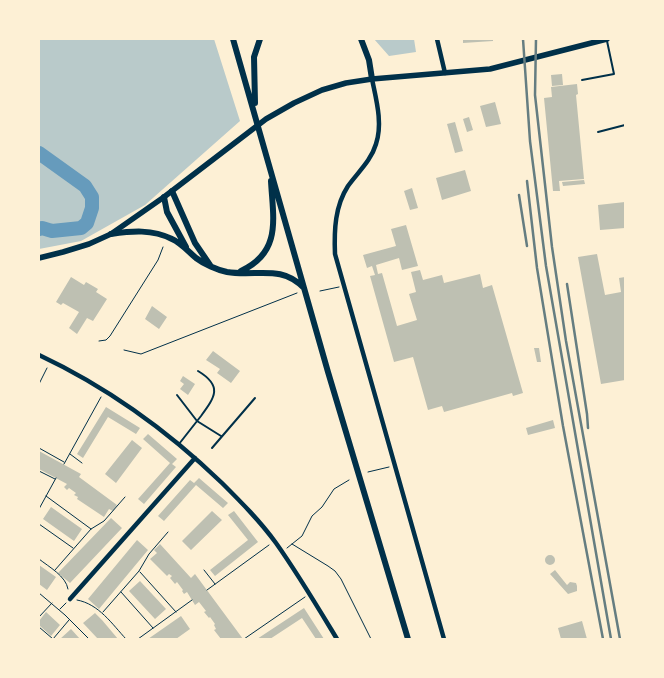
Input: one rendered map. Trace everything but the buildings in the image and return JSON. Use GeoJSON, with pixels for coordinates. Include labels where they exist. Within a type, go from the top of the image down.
{"type":"FeatureCollection","features":[{"type":"Feature","properties":{"kind":"main road"},"geometry":{"type":"LineString","coordinates":[[233,39],[328,372],[408,639]]}},
{"type":"Feature","properties":{"kind":"main road"},"geometry":{"type":"LineString","coordinates":[[256,116],[254,57],[260,39]]}},
{"type":"Feature","properties":{"kind":"main road"},"geometry":{"type":"LineString","coordinates":[[361,39],[369,60],[372,79]]}},
{"type":"Feature","properties":{"kind":"main road"},"geometry":{"type":"LineString","coordinates":[[237,273],[259,261],[270,244],[274,220],[271,170]]}},
{"type":"Feature","properties":{"kind":"main road"},"geometry":{"type":"LineString","coordinates":[[172,191],[195,243],[211,266]]}},
{"type":"Feature","properties":{"kind":"main road"},"geometry":{"type":"LineString","coordinates":[[164,197],[167,212],[188,250]]}},
{"type":"Feature","properties":{"kind":"main road"},"geometry":{"type":"LineString","coordinates":[[111,234],[146,231],[158,234],[173,239],[198,259],[218,270],[237,273],[282,274],[290,276],[306,290]]}},
{"type":"Feature","properties":{"kind":"street"},"geometry":{"type":"LineString","coordinates":[[437,39],[445,73]]}},
{"type":"Feature","properties":{"kind":"street"},"geometry":{"type":"LineString","coordinates":[[39,258],[89,244],[111,234],[164,197],[266,119],[322,90],[346,83],[372,79],[490,69],[607,39]]}},
{"type":"Feature","properties":{"kind":"street"},"geometry":{"type":"LineString","coordinates":[[372,79],[379,122],[376,144],[366,164],[348,187],[338,210],[334,233],[335,254],[444,639]]}},
{"type":"Feature","properties":{"kind":"street"},"geometry":{"type":"LineString","coordinates":[[39,355],[105,390],[156,425],[195,458],[240,501],[274,541],[310,594],[337,639]]}},
{"type":"Feature","properties":{"kind":"street"},"geometry":{"type":"LineString","coordinates":[[70,599],[195,458]]}},
{"type":"Feature","properties":{"kind":"lane"},"geometry":{"type":"LineString","coordinates":[[582,80],[614,74],[607,39]]}},
{"type":"Feature","properties":{"kind":"lane"},"geometry":{"type":"LineString","coordinates":[[598,132],[625,125]]}},
{"type":"Feature","properties":{"kind":"lane"},"geometry":{"type":"LineString","coordinates":[[179,444],[210,404],[214,394],[210,378],[198,371]]}},
{"type":"Feature","properties":{"kind":"lane"},"geometry":{"type":"LineString","coordinates":[[177,395],[197,421],[221,436]]}},
{"type":"Feature","properties":{"kind":"lane"},"geometry":{"type":"LineString","coordinates":[[212,448],[255,398]]}},
{"type":"Feature","properties":{"kind":"path"},"geometry":{"type":"LineString","coordinates":[[99,341],[106,340],[110,336],[158,260],[163,247]]}},
{"type":"Feature","properties":{"kind":"path"},"geometry":{"type":"LineString","coordinates":[[320,291],[343,286]]}},
{"type":"Feature","properties":{"kind":"path"},"geometry":{"type":"LineString","coordinates":[[124,350],[142,354],[297,293]]}},
{"type":"Feature","properties":{"kind":"path"},"geometry":{"type":"LineString","coordinates":[[39,384],[51,360]]}},
{"type":"Feature","properties":{"kind":"path"},"geometry":{"type":"LineString","coordinates":[[39,448],[64,463],[105,390]]}},
{"type":"Feature","properties":{"kind":"path"},"geometry":{"type":"LineString","coordinates":[[69,454],[82,463]]}},
{"type":"Feature","properties":{"kind":"path"},"geometry":{"type":"LineString","coordinates":[[368,472],[394,465]]}},
{"type":"Feature","properties":{"kind":"path"},"geometry":{"type":"LineString","coordinates":[[39,471],[56,479],[39,509]]}},
{"type":"Feature","properties":{"kind":"path"},"geometry":{"type":"LineString","coordinates":[[282,552],[302,536],[312,516],[322,507],[334,489],[348,480]]}},
{"type":"Feature","properties":{"kind":"path"},"geometry":{"type":"LineString","coordinates":[[46,496],[91,529]]}},
{"type":"Feature","properties":{"kind":"path"},"geometry":{"type":"LineString","coordinates":[[54,571],[91,529],[104,521],[125,497]]}},
{"type":"Feature","properties":{"kind":"path"},"geometry":{"type":"LineString","coordinates":[[39,524],[73,549]]}},
{"type":"Feature","properties":{"kind":"path"},"geometry":{"type":"LineString","coordinates":[[102,613],[139,571],[149,554],[168,532]]}},
{"type":"Feature","properties":{"kind":"path"},"geometry":{"type":"LineString","coordinates":[[207,590],[274,541]]}},
{"type":"Feature","properties":{"kind":"path"},"geometry":{"type":"LineString","coordinates":[[292,544],[334,571],[341,579],[371,639]]}},
{"type":"Feature","properties":{"kind":"path"},"geometry":{"type":"LineString","coordinates":[[39,559],[68,584],[70,599],[60,610]]}},
{"type":"Feature","properties":{"kind":"path"},"geometry":{"type":"LineString","coordinates":[[204,570],[215,584]]}},
{"type":"Feature","properties":{"kind":"path"},"geometry":{"type":"LineString","coordinates":[[139,571],[176,612]]}},
{"type":"Feature","properties":{"kind":"path"},"geometry":{"type":"LineString","coordinates":[[121,592],[154,628]]}},
{"type":"Feature","properties":{"kind":"path"},"geometry":{"type":"LineString","coordinates":[[39,593],[70,619],[89,639]]}},
{"type":"Feature","properties":{"kind":"path"},"geometry":{"type":"LineString","coordinates":[[244,639],[310,594]]}},
{"type":"Feature","properties":{"kind":"path"},"geometry":{"type":"LineString","coordinates":[[70,599],[85,601],[102,613],[126,639]]}},
{"type":"Feature","properties":{"kind":"path"},"geometry":{"type":"LineString","coordinates":[[138,639],[192,600]]}},
{"type":"Feature","properties":{"kind":"path"},"geometry":{"type":"LineString","coordinates":[[39,617],[52,603]]}},
{"type":"Feature","properties":{"kind":"path"},"geometry":{"type":"LineString","coordinates":[[39,627],[53,639],[70,619]]}},
{"type":"Feature","properties":{"kind":"shaded area"},"geometry":{"type":"Polygon","coordinates":[[[39,39],[214,39],[240,121],[145,205],[81,241],[39,249],[39,39]]]}},
{"type":"Feature","properties":{"kind":"shaded area"},"geometry":{"type":"Polygon","coordinates":[[[374,39],[414,39],[416,52],[389,56],[374,39]]]}},
{"type":"Feature","properties":{"kind":"waterway"},"geometry":{"type":"LineString","coordinates":[[39,153],[85,186],[92,197],[92,208],[87,223],[81,228],[52,231],[39,229]]}},
{"type":"Feature","properties":{"kind":"railway"},"geometry":{"type":"LineString","coordinates":[[523,39],[530,141],[546,266],[611,639]]}},
{"type":"Feature","properties":{"kind":"railway"},"geometry":{"type":"LineString","coordinates":[[536,39],[535,95],[552,247],[566,341],[620,639]]}},
{"type":"Feature","properties":{"kind":"railway"},"geometry":{"type":"LineString","coordinates":[[527,181],[537,268],[563,426],[603,639]]}},
{"type":"Feature","properties":{"kind":"railway"},"geometry":{"type":"LineString","coordinates":[[519,195],[527,246]]}},
{"type":"Feature","properties":{"kind":"railway"},"geometry":{"type":"LineString","coordinates":[[567,284],[588,428]]}}]}
